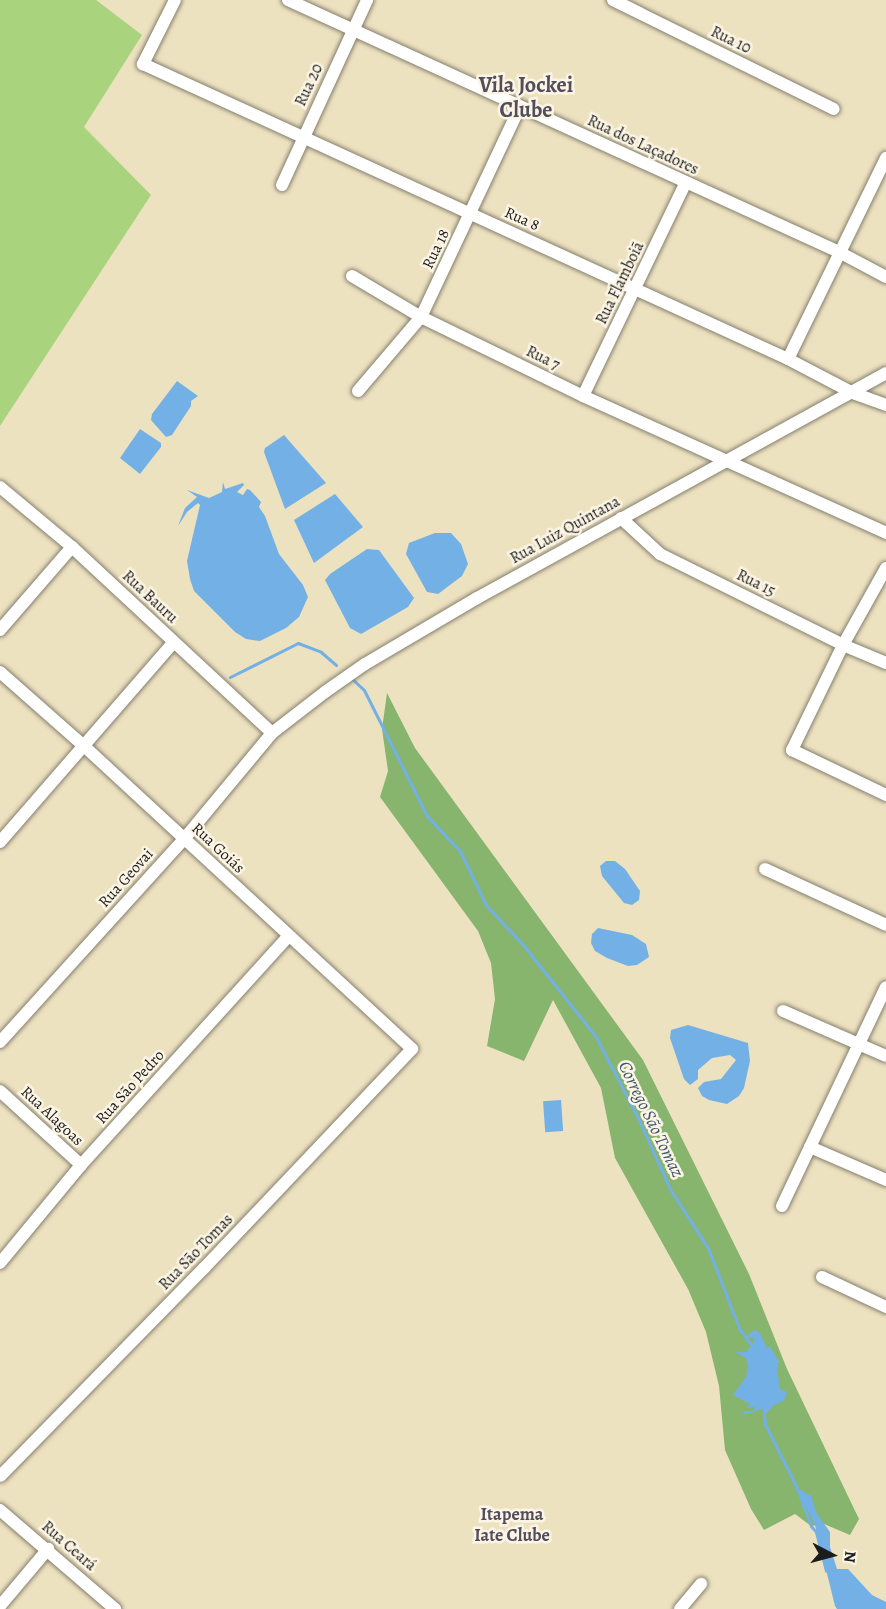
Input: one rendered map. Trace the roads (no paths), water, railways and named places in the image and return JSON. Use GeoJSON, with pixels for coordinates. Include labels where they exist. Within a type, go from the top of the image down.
{"type":"FeatureCollection","features":[{"type":"Feature","properties":{"kind":"street","name":"Rua 8"},"geometry":{"type":"LineString","coordinates":[[175,0],[143,64],[788,358],[853,393],[886,405]]}},
{"type":"Feature","properties":{"kind":"street","name":"Rua dos Laçadores"},"geometry":{"type":"LineString","coordinates":[[288,0],[839,252],[886,277]]}},
{"type":"Feature","properties":{"kind":"street","name":"Rua 20"},"geometry":{"type":"LineString","coordinates":[[282,185],[367,0]]}},
{"type":"Feature","properties":{"kind":"street","name":"Rua 10"},"geometry":{"type":"LineString","coordinates":[[614,0],[834,109]]}},
{"type":"Feature","properties":{"kind":"street","name":"Rua 18"},"geometry":{"type":"LineString","coordinates":[[358,391],[421,317],[520,107]]}},
{"type":"Feature","properties":{"kind":"street"},"geometry":{"type":"LineString","coordinates":[[788,358],[885,160]]}},
{"type":"Feature","properties":{"kind":"street","name":"Rua Flamboiã"},"geometry":{"type":"LineString","coordinates":[[583,396],[686,184]]}},
{"type":"Feature","properties":{"kind":"street","name":"Rua 7"},"geometry":{"type":"LineString","coordinates":[[352,276],[421,317],[583,396],[724,461]]}},
{"type":"Feature","properties":{"kind":"street","name":"Rua Luiz Quintana"},"geometry":{"type":"LineString","coordinates":[[272,733],[365,664],[621,518],[886,373]]}},
{"type":"Feature","properties":{"kind":"street"},"geometry":{"type":"LineString","coordinates":[[724,461],[886,533]]}},
{"type":"Feature","properties":{"kind":"street","name":"Rua Bauru"},"geometry":{"type":"LineString","coordinates":[[1,487],[72,548],[272,733]]}},
{"type":"Feature","properties":{"kind":"street","name":"Rua 15"},"geometry":{"type":"LineString","coordinates":[[621,518],[660,554],[843,645],[886,663]]}},
{"type":"Feature","properties":{"kind":"street"},"geometry":{"type":"LineString","coordinates":[[0,630],[72,548]]}},
{"type":"Feature","properties":{"kind":"street"},"geometry":{"type":"LineString","coordinates":[[886,568],[843,645],[792,750],[886,795]]}},
{"type":"Feature","properties":{"kind":"street"},"geometry":{"type":"LineString","coordinates":[[0,842],[174,642]]}},
{"type":"Feature","properties":{"kind":"street","name":"Rua Goiás"},"geometry":{"type":"LineString","coordinates":[[0,672],[85,747],[288,937],[412,1049]]}},
{"type":"Feature","properties":{"kind":"street","name":"Rua Geovai"},"geometry":{"type":"LineString","coordinates":[[0,1042],[183,839],[272,733]]}},
{"type":"Feature","properties":{"kind":"street"},"geometry":{"type":"LineString","coordinates":[[765,869],[886,925]]}},
{"type":"Feature","properties":{"kind":"street","name":"Rua São Pedro"},"geometry":{"type":"LineString","coordinates":[[0,1263],[81,1165],[288,937]]}},
{"type":"Feature","properties":{"kind":"street"},"geometry":{"type":"LineString","coordinates":[[782,1206],[886,987]]}},
{"type":"Feature","properties":{"kind":"street"},"geometry":{"type":"LineString","coordinates":[[783,1011],[886,1056]]}},
{"type":"Feature","properties":{"kind":"street","name":"Rua São Tomas"},"geometry":{"type":"LineString","coordinates":[[0,1476],[204,1268],[412,1049]]}},
{"type":"Feature","properties":{"kind":"street","name":"Rua Alagoas"},"geometry":{"type":"LineString","coordinates":[[0,1091],[81,1165]]}},
{"type":"Feature","properties":{"kind":"street"},"geometry":{"type":"LineString","coordinates":[[810,1147],[886,1180]]}},
{"type":"Feature","properties":{"kind":"street"},"geometry":{"type":"LineString","coordinates":[[822,1277],[886,1307]]}},
{"type":"Feature","properties":{"kind":"street","name":"Rua Ceará"},"geometry":{"type":"LineString","coordinates":[[0,1510],[116,1609]]}},
{"type":"Feature","properties":{"kind":"street"},"geometry":{"type":"LineString","coordinates":[[0,1605],[48,1549]]}},
{"type":"Feature","properties":{"kind":"street"},"geometry":{"type":"LineString","coordinates":[[680,1609],[701,1584]]}},
{"type":"Feature","properties":{"kind":"water"},"geometry":{"type":"Polygon","coordinates":[[[177,381],[198,396],[191,401],[191,406],[172,435],[166,437],[151,420],[152,414],[177,381]]]}},
{"type":"Feature","properties":{"kind":"water"},"geometry":{"type":"Polygon","coordinates":[[[140,429],[161,443],[161,447],[140,474],[120,458],[140,429]]]}},
{"type":"Feature","properties":{"kind":"water"},"geometry":{"type":"Polygon","coordinates":[[[284,435],[326,483],[285,509],[264,452],[265,448],[284,435]]]}},
{"type":"Feature","properties":{"kind":"water"},"geometry":{"type":"Polygon","coordinates":[[[223,482],[225,489],[243,483],[244,485],[237,492],[243,495],[247,489],[250,490],[261,502],[259,507],[265,516],[279,554],[303,585],[308,597],[299,617],[286,628],[260,641],[246,639],[235,632],[194,591],[190,579],[187,561],[200,505],[198,503],[187,512],[178,526],[185,508],[197,497],[187,490],[209,498],[222,492],[223,482]]]}},
{"type":"Feature","properties":{"kind":"water"},"geometry":{"type":"Polygon","coordinates":[[[335,494],[363,527],[314,563],[294,520],[335,494]]]}},
{"type":"Feature","properties":{"kind":"water"},"geometry":{"type":"Polygon","coordinates":[[[435,533],[451,533],[461,544],[468,564],[462,576],[438,594],[427,592],[406,554],[409,543],[435,533]]]}},
{"type":"Feature","properties":{"kind":"water"},"geometry":{"type":"Polygon","coordinates":[[[367,549],[379,550],[414,598],[408,607],[361,634],[350,628],[325,580],[330,574],[367,549]]]}},
{"type":"Feature","properties":{"kind":"water"},"geometry":{"type":"Polygon","coordinates":[[[606,861],[615,861],[625,869],[640,891],[639,900],[632,905],[624,903],[602,876],[600,866],[606,861]]]}},
{"type":"Feature","properties":{"kind":"water"},"geometry":{"type":"Polygon","coordinates":[[[598,928],[632,935],[646,944],[649,957],[637,965],[628,966],[607,958],[595,951],[591,943],[592,934],[598,928]]]}},
{"type":"Feature","properties":{"kind":"water"},"geometry":{"type":"Polygon","coordinates":[[[688,1025],[748,1043],[750,1061],[744,1088],[739,1096],[727,1104],[709,1100],[702,1096],[698,1088],[704,1082],[721,1079],[736,1060],[730,1055],[712,1058],[698,1070],[698,1079],[690,1085],[684,1079],[670,1038],[671,1030],[688,1025]]]}},
{"type":"Feature","properties":{"kind":"water"},"geometry":{"type":"Polygon","coordinates":[[[561,1100],[563,1131],[545,1132],[543,1101],[561,1100]]]}},
{"type":"Feature","properties":{"kind":"water"},"geometry":{"type":"Polygon","coordinates":[[[755,1330],[760,1333],[767,1348],[770,1346],[779,1362],[777,1369],[780,1389],[787,1392],[784,1401],[774,1405],[763,1417],[765,1410],[763,1408],[742,1415],[744,1411],[753,1411],[756,1407],[746,1408],[750,1404],[733,1395],[746,1377],[748,1366],[746,1358],[735,1352],[748,1352],[747,1349],[753,1345],[754,1338],[746,1336],[755,1330]]]}},
{"type":"Feature","properties":{"kind":"water"},"geometry":{"type":"Polygon","coordinates":[[[797,1488],[811,1496],[817,1514],[830,1532],[830,1547],[837,1569],[848,1569],[872,1595],[886,1602],[886,1609],[837,1609],[815,1525],[797,1488]]]}},
{"type":"Feature","properties":{"kind":"waterway","name":"Corrego São Tomaz"},"geometry":{"type":"LineString","coordinates":[[230,677],[298,643],[321,652],[336,665]]}},
{"type":"Feature","properties":{"kind":"waterway","name":"Corrego São Tomaz"},"geometry":{"type":"LineString","coordinates":[[350,677],[364,690],[427,816],[460,851],[486,905],[524,946],[596,1037],[638,1118],[670,1189],[708,1248],[739,1328],[754,1349]]}},
{"type":"Feature","properties":{"kind":"waterway","name":"Corrego São Tomaz"},"geometry":{"type":"LineString","coordinates":[[763,1405],[765,1424],[797,1488],[811,1526],[816,1532],[826,1571]]}},
{"type":"Feature","properties":{"kind":"district","name":"Vila Jockei Clube"},"geometry":{"type":"Point","coordinates":[526,98]}},
{"type":"Feature","properties":{"kind":"district","name":"Itapema Iate Clube"},"geometry":{"type":"Point","coordinates":[512,1525]}}]}
